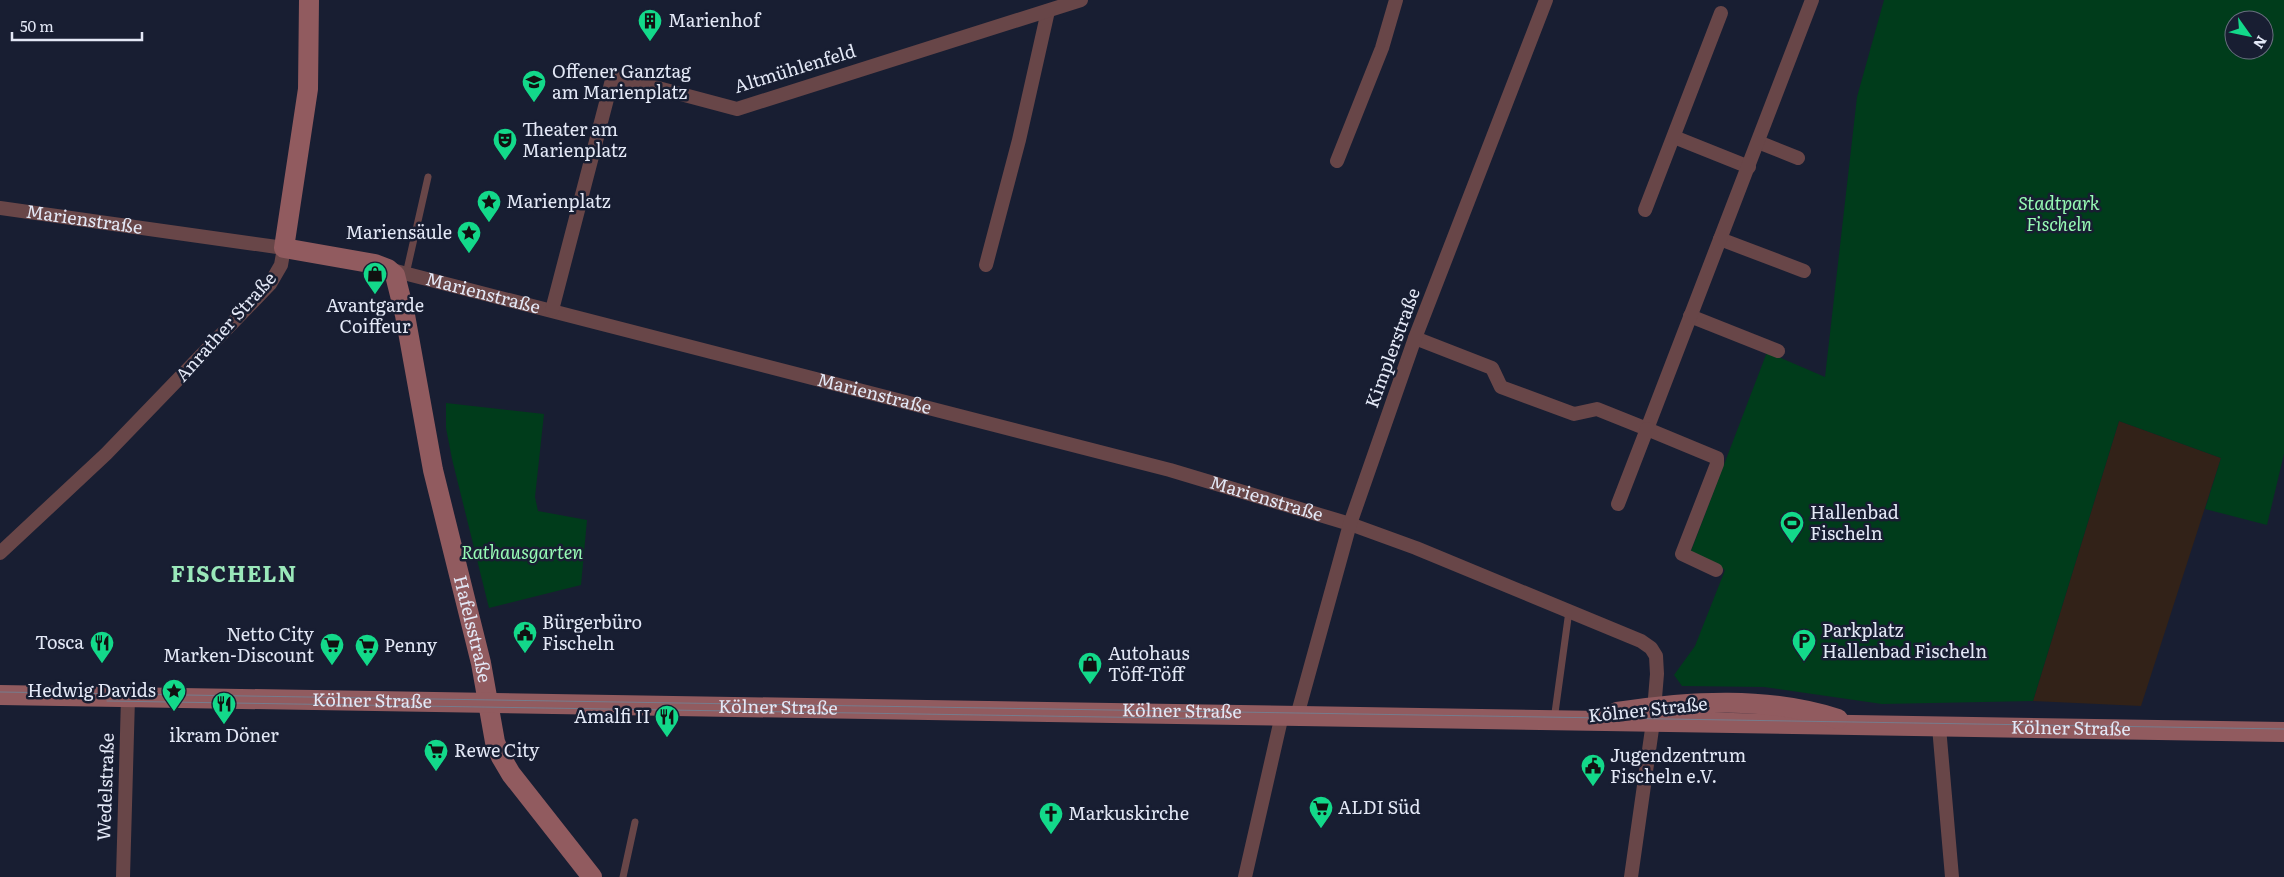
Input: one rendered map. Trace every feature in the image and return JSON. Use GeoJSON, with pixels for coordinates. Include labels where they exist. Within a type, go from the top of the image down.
{"type":"FeatureCollection","features":[{"type":"Feature","properties":{"kind":"main road","name":"Anrather Straße"},"geometry":{"type":"LineString","coordinates":[[284,248],[308,89],[309,0]]}},
{"type":"Feature","properties":{"kind":"main road","name":"Marienstraße"},"geometry":{"type":"LineString","coordinates":[[284,248],[375,264],[397,271]]}},
{"type":"Feature","properties":{"kind":"main road","name":"Hafelsstraße"},"geometry":{"type":"LineString","coordinates":[[397,271],[395,275],[405,315],[436,480],[489,704],[495,742],[501,757],[524,791],[592,877]]}},
{"type":"Feature","properties":{"kind":"main road","name":"Kölner Straße"},"geometry":{"type":"LineString","coordinates":[[0,695],[1554,721],[1654,714],[1700,703],[1786,706],[1810,710],[1859,726],[2284,732]]}},
{"type":"Feature","properties":{"kind":"street","name":"Altmühlenfeld"},"geometry":{"type":"LineString","coordinates":[[552,310],[595,139],[613,76],[737,109],[1081,0]]}},
{"type":"Feature","properties":{"kind":"street"},"geometry":{"type":"LineString","coordinates":[[1337,161],[1382,48],[1396,0]]}},
{"type":"Feature","properties":{"kind":"street","name":"Kimplerstraße"},"geometry":{"type":"LineString","coordinates":[[1245,877],[1289,716],[1350,524],[1415,338],[1546,0]]}},
{"type":"Feature","properties":{"kind":"street"},"geometry":{"type":"LineString","coordinates":[[1618,504],[1812,0]]}},
{"type":"Feature","properties":{"kind":"street"},"geometry":{"type":"LineString","coordinates":[[986,265],[1019,140],[1048,11]]}},
{"type":"Feature","properties":{"kind":"street"},"geometry":{"type":"LineString","coordinates":[[1645,210],[1721,13]]}},
{"type":"Feature","properties":{"kind":"street"},"geometry":{"type":"LineString","coordinates":[[1674,137],[1749,167]]}},
{"type":"Feature","properties":{"kind":"street"},"geometry":{"type":"LineString","coordinates":[[1758,142],[1798,158]]}},
{"type":"Feature","properties":{"kind":"street","name":"Marienstraße"},"geometry":{"type":"LineString","coordinates":[[0,208],[284,248]]}},
{"type":"Feature","properties":{"kind":"street"},"geometry":{"type":"LineString","coordinates":[[1720,239],[1804,271]]}},
{"type":"Feature","properties":{"kind":"street","name":"Anrather Straße"},"geometry":{"type":"LineString","coordinates":[[0,554],[106,454],[270,284],[281,265],[284,248]]}},
{"type":"Feature","properties":{"kind":"street","name":"Marienstraße"},"geometry":{"type":"LineString","coordinates":[[397,271],[1170,470],[1350,524],[1416,548],[1641,641],[1651,648],[1658,663],[1654,714],[1631,877]]}},
{"type":"Feature","properties":{"kind":"street"},"geometry":{"type":"LineString","coordinates":[[1690,316],[1778,351]]}},
{"type":"Feature","properties":{"kind":"street"},"geometry":{"type":"LineString","coordinates":[[1415,338],[1492,368],[1502,387],[1574,414],[1597,409],[1717,458],[1717,464],[1682,554],[1716,570]]}},
{"type":"Feature","properties":{"kind":"street","name":"Wedelstraße"},"geometry":{"type":"LineString","coordinates":[[123,877],[128,698]]}},
{"type":"Feature","properties":{"kind":"street"},"geometry":{"type":"LineString","coordinates":[[1939,727],[1952,877]]}},
{"type":"Feature","properties":{"kind":"lane"},"geometry":{"type":"LineString","coordinates":[[397,271],[428,177]]}},
{"type":"Feature","properties":{"kind":"lane"},"geometry":{"type":"LineString","coordinates":[[1554,721],[1569,611]]}},
{"type":"Feature","properties":{"kind":"lane"},"geometry":{"type":"LineString","coordinates":[[623,877],[635,822]]}},
{"type":"Feature","properties":{"kind":"shaded area"},"geometry":{"type":"Polygon","coordinates":[[[2119,421],[2221,458],[2141,706],[2033,701],[2119,421]]]}},
{"type":"Feature","properties":{"kind":"green space","name":"Stadtpark Fischeln"},"geometry":{"type":"Polygon","coordinates":[[[1884,0],[2284,0],[2284,454],[2267,525],[2205,509],[2221,458],[2119,421],[2033,701],[1882,704],[1764,687],[1682,686],[1674,675],[1695,646],[1725,570],[1691,551],[1767,352],[1825,377],[1857,97],[1884,0]]]}},
{"type":"Feature","properties":{"kind":"green space","name":"Rathausgarten"},"geometry":{"type":"Polygon","coordinates":[[[446,403],[544,414],[535,497],[538,511],[587,520],[581,585],[489,608],[452,459],[446,428],[446,403]]]}},
{"type":"Feature","properties":{"kind":"tram line"},"geometry":{"type":"LineString","coordinates":[[0,692],[2284,729]]}},
{"type":"Feature","properties":{"kind":"tram line"},"geometry":{"type":"LineString","coordinates":[[107,701],[1230,719]]}},
{"type":"Feature","properties":{"kind":"place","name":"Marienhof"},"geometry":{"type":"Point","coordinates":[650,42]}},
{"type":"Feature","properties":{"kind":"place","name":"Offener Ganztag am Marienplatz"},"geometry":{"type":"Point","coordinates":[534,103]}},
{"type":"Feature","properties":{"kind":"place","name":"Theater am Marienplatz"},"geometry":{"type":"Point","coordinates":[505,161]}},
{"type":"Feature","properties":{"kind":"place","name":"Marienplatz"},"geometry":{"type":"Point","coordinates":[489,223]}},
{"type":"Feature","properties":{"kind":"place","name":"Mariensäule"},"geometry":{"type":"Point","coordinates":[469,254]}},
{"type":"Feature","properties":{"kind":"place","name":"Avantgarde Coiffeur"},"geometry":{"type":"Point","coordinates":[375,295]}},
{"type":"Feature","properties":{"kind":"place","name":"Hallenbad Fischeln"},"geometry":{"type":"Point","coordinates":[1792,544]}},
{"type":"Feature","properties":{"kind":"place","name":"Bürgerbüro Fischeln"},"geometry":{"type":"Point","coordinates":[525,654]}},
{"type":"Feature","properties":{"kind":"place","name":"Parkplatz Hallenbad Fischeln"},"geometry":{"type":"Point","coordinates":[1804,662]}},
{"type":"Feature","properties":{"kind":"place","name":"Tosca"},"geometry":{"type":"Point","coordinates":[102,664]}},
{"type":"Feature","properties":{"kind":"place","name":"Netto City Marken-Discount"},"geometry":{"type":"Point","coordinates":[332,666]}},
{"type":"Feature","properties":{"kind":"place","name":"Penny"},"geometry":{"type":"Point","coordinates":[367,667]}},
{"type":"Feature","properties":{"kind":"place","name":"Autohaus Töff-Töff"},"geometry":{"type":"Point","coordinates":[1090,685]}},
{"type":"Feature","properties":{"kind":"place","name":"Hedwig Davids"},"geometry":{"type":"Point","coordinates":[174,712]}},
{"type":"Feature","properties":{"kind":"place","name":"ikram Döner"},"geometry":{"type":"Point","coordinates":[224,725]}},
{"type":"Feature","properties":{"kind":"place","name":"Amalfi II"},"geometry":{"type":"Point","coordinates":[667,738]}},
{"type":"Feature","properties":{"kind":"place","name":"Rewe City"},"geometry":{"type":"Point","coordinates":[436,772]}},
{"type":"Feature","properties":{"kind":"place","name":"Jugendzentrum Fischeln e.V."},"geometry":{"type":"Point","coordinates":[1593,787]}},
{"type":"Feature","properties":{"kind":"place","name":"ALDI Süd"},"geometry":{"type":"Point","coordinates":[1321,829]}},
{"type":"Feature","properties":{"kind":"place","name":"Markuskirche"},"geometry":{"type":"Point","coordinates":[1051,835]}},
{"type":"Feature","properties":{"kind":"district","name":"FISCHELN"},"geometry":{"type":"Point","coordinates":[234,574]}}]}
